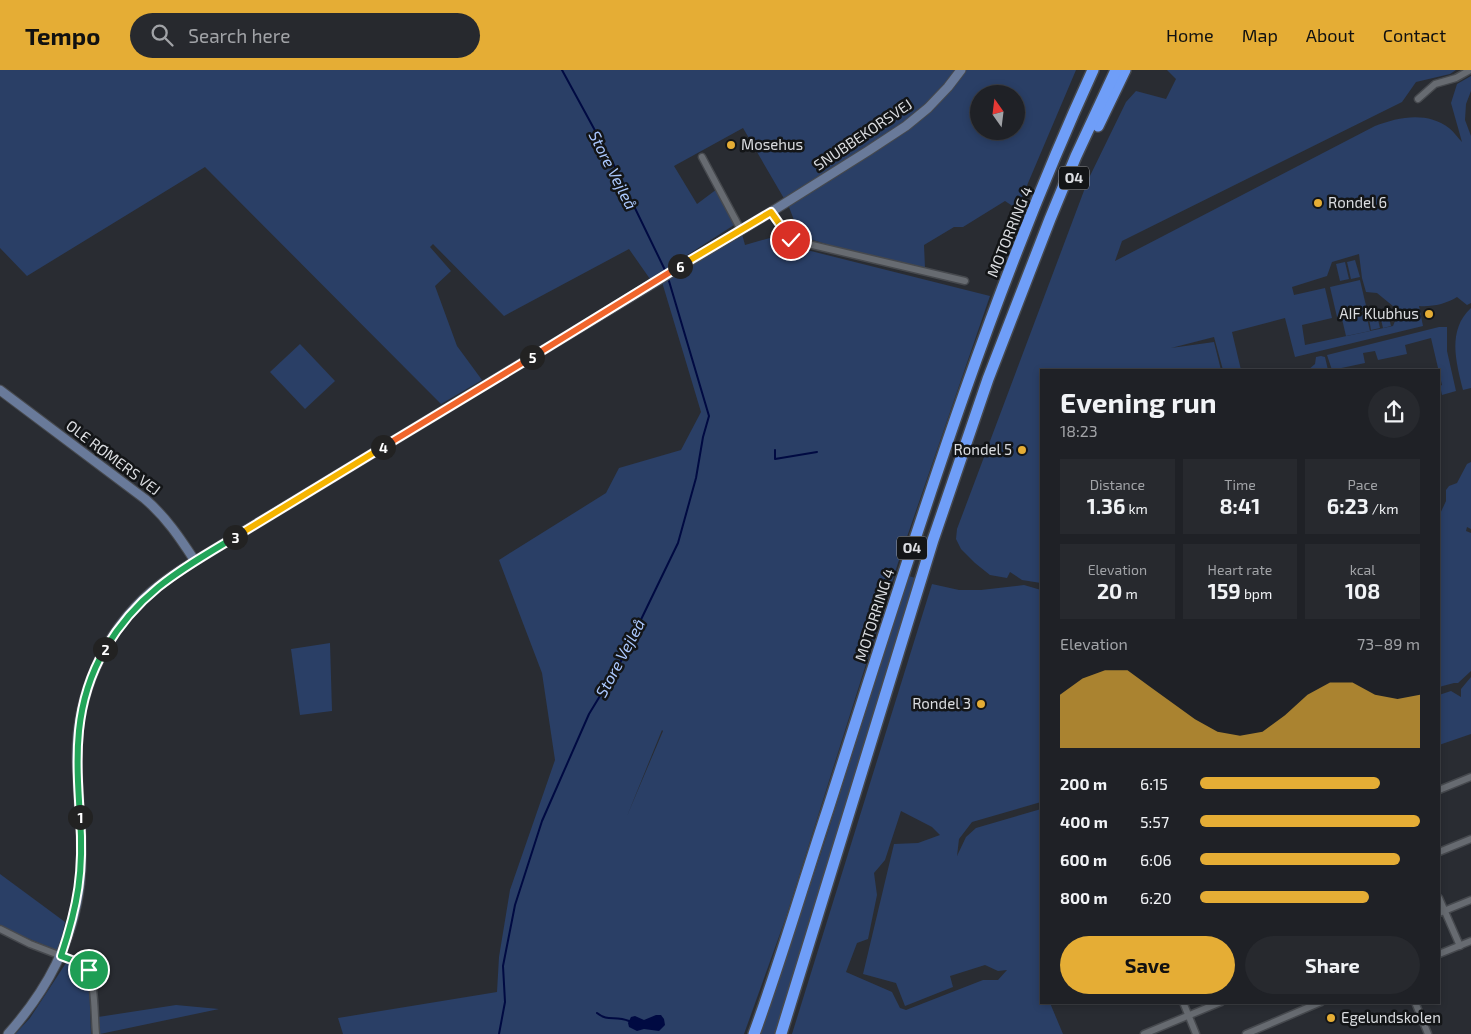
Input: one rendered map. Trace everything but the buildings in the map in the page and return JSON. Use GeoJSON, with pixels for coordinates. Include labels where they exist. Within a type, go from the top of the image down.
{"type":"FeatureCollection","features":[{"type":"Feature","properties":{"kind":"highway","name":"O4"},"geometry":{"type":"LineString","coordinates":[[1063,138],[1088,70]]}},
{"type":"Feature","properties":{"kind":"highway","name":"MOTORRING 4"},"geometry":{"type":"LineString","coordinates":[[754,1034],[944,452],[1013,264],[1063,138],[1094,70]]}},
{"type":"Feature","properties":{"kind":"highway","name":"O4"},"geometry":{"type":"LineString","coordinates":[[782,1034],[933,540],[988,378],[1076,156],[1116,70]]}},
{"type":"Feature","properties":{"kind":"highway","name":"O4"},"geometry":{"type":"LineString","coordinates":[[1023,286],[1052,230],[1082,160],[1125,70]]}},
{"type":"Feature","properties":{"kind":"street","name":"SNUBBEKORSVEJ"},"geometry":{"type":"LineString","coordinates":[[8,1034],[26,1014],[43,989],[61,956],[74,918],[80,885],[82,858],[77,760],[78,729],[88,686],[102,655],[115,632],[133,610],[151,592],[195,561],[771,212],[906,126],[928,108],[961,70]]}},
{"type":"Feature","properties":{"kind":"street"},"geometry":{"type":"LineString","coordinates":[[1418,99],[1435,84],[1456,78],[1470,70]]}},
{"type":"Feature","properties":{"kind":"street"},"geometry":{"type":"LineString","coordinates":[[702,157],[741,230]]}},
{"type":"Feature","properties":{"kind":"street"},"geometry":{"type":"LineString","coordinates":[[771,212],[791,240],[965,281]]}},
{"type":"Feature","properties":{"kind":"street","name":"OLE RØMERS VEJ"},"geometry":{"type":"LineString","coordinates":[[0,390],[145,498],[174,529],[195,561]]}},
{"type":"Feature","properties":{"kind":"street"},"geometry":{"type":"LineString","coordinates":[[1440,790],[1471,777]]}},
{"type":"Feature","properties":{"kind":"street"},"geometry":{"type":"LineString","coordinates":[[1440,852],[1471,839]]}},
{"type":"Feature","properties":{"kind":"street"},"geometry":{"type":"LineString","coordinates":[[1460,946],[1442,912],[1471,900]]}},
{"type":"Feature","properties":{"kind":"street"},"geometry":{"type":"LineString","coordinates":[[0,930],[30,944],[85,965],[89,970],[92,980],[96,1034]]}},
{"type":"Feature","properties":{"kind":"street"},"geometry":{"type":"LineString","coordinates":[[1440,954],[1471,941]]}},
{"type":"Feature","properties":{"kind":"street"},"geometry":{"type":"LineString","coordinates":[[1184,1004],[1196,1034]]}},
{"type":"Feature","properties":{"kind":"street"},"geometry":{"type":"LineString","coordinates":[[1144,1034],[1216,1004]]}},
{"type":"Feature","properties":{"kind":"street"},"geometry":{"type":"LineString","coordinates":[[1246,1034],[1316,1004]]}},
{"type":"Feature","properties":{"kind":"street"},"geometry":{"type":"LineString","coordinates":[[1416,1004],[1428,1034]]}},
{"type":"Feature","properties":{"kind":"shaded area"},"geometry":{"type":"Polygon","coordinates":[[[0,70],[1076,70],[1017,209],[1005,201],[963,227],[954,227],[924,245],[925,268],[842,249],[800,236],[789,207],[743,128],[674,166],[697,204],[717,189],[734,225],[650,279],[629,249],[504,316],[433,244],[430,247],[451,271],[435,286],[457,346],[482,380],[441,404],[205,167],[27,276],[0,248],[0,70]]]}},
{"type":"Feature","properties":{"kind":"shaded area"},"geometry":{"type":"Polygon","coordinates":[[[1167,70],[1456,70],[1450,74],[1416,82],[1402,102],[1122,241],[1115,261],[1375,126],[1403,118],[1431,119],[1449,128],[1462,142],[1451,103],[1457,84],[1471,76],[1471,91],[1466,104],[1465,120],[1471,136],[1471,303],[1467,305],[1457,297],[1439,304],[1419,306],[1423,326],[1295,357],[1285,318],[1232,332],[1241,369],[1223,369],[1214,337],[1171,348],[1214,342],[1221,369],[1040,369],[1040,583],[1022,580],[1010,572],[1007,578],[990,575],[961,549],[956,539],[957,529],[1088,180],[1126,102],[1136,91],[1166,99],[1176,79],[1167,70]],[[1359,254],[1332,262],[1327,276],[1292,287],[1294,295],[1325,288],[1332,318],[1302,325],[1305,345],[1393,326],[1399,311],[1377,293],[1366,292],[1359,254]]]}},
{"type":"Feature","properties":{"kind":"shaded area"},"geometry":{"type":"Polygon","coordinates":[[[742,234],[745,245],[780,235],[787,245],[990,296],[898,563],[786,917],[744,1034],[343,1034],[338,1018],[497,992],[499,957],[510,890],[555,760],[542,673],[499,560],[606,493],[619,468],[681,450],[701,412],[662,282],[742,234]],[[662,730],[627,816],[663,731],[662,730]]]}},
{"type":"Feature","properties":{"kind":"shaded area"},"geometry":{"type":"Polygon","coordinates":[[[1355,260],[1360,277],[1351,279],[1347,262],[1355,260]]]}},
{"type":"Feature","properties":{"kind":"shaded area"},"geometry":{"type":"Polygon","coordinates":[[[1345,262],[1349,279],[1340,281],[1336,264],[1345,262]]]}},
{"type":"Feature","properties":{"kind":"shaded area"},"geometry":{"type":"Polygon","coordinates":[[[1360,280],[1367,310],[1337,317],[1330,287],[1360,280]]]}},
{"type":"Feature","properties":{"kind":"shaded area"},"geometry":{"type":"Polygon","coordinates":[[[1471,308],[1471,388],[1463,390],[1456,358],[1456,336],[1463,317],[1471,308]]]}},
{"type":"Feature","properties":{"kind":"shaded area"},"geometry":{"type":"Polygon","coordinates":[[[1387,309],[1391,326],[1383,328],[1379,311],[1387,309]]]}},
{"type":"Feature","properties":{"kind":"shaded area"},"geometry":{"type":"Polygon","coordinates":[[[1376,311],[1380,328],[1371,330],[1368,313],[1376,311]]]}},
{"type":"Feature","properties":{"kind":"shaded area"},"geometry":{"type":"Polygon","coordinates":[[[1366,314],[1370,331],[1346,336],[1342,319],[1366,314]]]}},
{"type":"Feature","properties":{"kind":"shaded area"},"geometry":{"type":"Polygon","coordinates":[[[1439,327],[1447,327],[1447,351],[1456,391],[1442,395],[1440,369],[1438,369],[1431,338],[1405,345],[1407,354],[1378,360],[1375,351],[1363,353],[1365,363],[1337,369],[1332,369],[1327,355],[1439,327]]]}},
{"type":"Feature","properties":{"kind":"shaded area"},"geometry":{"type":"Polygon","coordinates":[[[300,344],[335,381],[305,409],[270,372],[300,344]]]}},
{"type":"Feature","properties":{"kind":"shaded area"},"geometry":{"type":"Polygon","coordinates":[[[1316,357],[1325,357],[1328,369],[1309,369],[1315,364],[1316,357]]]}},
{"type":"Feature","properties":{"kind":"shaded area"},"geometry":{"type":"Polygon","coordinates":[[[1471,462],[1471,529],[1467,527],[1466,531],[1471,533],[1471,671],[1458,683],[1440,687],[1440,514],[1446,501],[1446,490],[1449,486],[1457,483],[1467,464],[1471,462]]]}},
{"type":"Feature","properties":{"kind":"shaded area"},"geometry":{"type":"Polygon","coordinates":[[[909,576],[915,578],[775,1034],[761,1034],[825,841],[909,576]]]}},
{"type":"Feature","properties":{"kind":"shaded area"},"geometry":{"type":"Polygon","coordinates":[[[932,584],[959,590],[981,590],[1024,585],[1040,590],[1040,802],[972,822],[959,839],[957,856],[966,837],[976,828],[1040,809],[1040,1004],[1050,1004],[1063,1034],[792,1034],[932,584]],[[901,811],[885,860],[874,873],[877,895],[868,939],[857,943],[846,972],[892,992],[900,1008],[906,1010],[983,980],[998,980],[1007,970],[998,971],[985,965],[950,976],[953,987],[905,1006],[896,983],[863,974],[894,844],[918,843],[940,835],[932,827],[901,811]]]}},
{"type":"Feature","properties":{"kind":"shaded area"},"geometry":{"type":"Polygon","coordinates":[[[330,643],[332,711],[300,715],[291,649],[330,643]]]}},
{"type":"Feature","properties":{"kind":"shaded area"},"geometry":{"type":"Polygon","coordinates":[[[1471,677],[1471,734],[1440,745],[1440,695],[1451,691],[1461,697],[1461,689],[1471,677]]]}},
{"type":"Feature","properties":{"kind":"shaded area"},"geometry":{"type":"Polygon","coordinates":[[[0,874],[65,922],[59,951],[0,927],[0,874]]]}},
{"type":"Feature","properties":{"kind":"shaded area"},"geometry":{"type":"Polygon","coordinates":[[[66,963],[83,967],[89,980],[91,1034],[15,1034],[30,1018],[66,963]]]}},
{"type":"Feature","properties":{"kind":"shaded area"},"geometry":{"type":"Polygon","coordinates":[[[176,1005],[219,1009],[100,1034],[98,1017],[176,1005]]]}},
{"type":"Feature","properties":{"kind":"shaded area"},"geometry":{"type":"Polygon","coordinates":[[[661,1015],[664,1019],[665,1025],[659,1031],[644,1029],[637,1031],[629,1027],[628,1023],[631,1017],[635,1016],[644,1020],[661,1015]]]}},
{"type":"Feature","properties":{"kind":"waterway","name":"Store Vejleå"},"geometry":{"type":"LineString","coordinates":[[562,70],[616,169],[665,270]]}},
{"type":"Feature","properties":{"kind":"waterway","name":"Store Vejleå"},"geometry":{"type":"LineString","coordinates":[[499,1034],[505,1002],[503,966],[515,905],[542,821],[589,714],[620,663],[678,543],[696,478],[703,437],[709,416],[669,281]]}},
{"type":"Feature","properties":{"kind":"waterway"},"geometry":{"type":"LineString","coordinates":[[775,450],[775,459],[817,452]]}},
{"type":"Feature","properties":{"kind":"waterway"},"geometry":{"type":"LineString","coordinates":[[597,1013],[608,1018],[620,1018],[629,1021]]}},
{"type":"Feature","properties":{"kind":"place","name":"Mosehus"},"geometry":{"type":"Point","coordinates":[731,145]}},
{"type":"Feature","properties":{"kind":"place","name":"Rondel 6"},"geometry":{"type":"Point","coordinates":[1318,203]}},
{"type":"Feature","properties":{"kind":"place","name":"AIF Klubhus"},"geometry":{"type":"Point","coordinates":[1429,314]}},
{"type":"Feature","properties":{"kind":"place","name":"Rondel 5"},"geometry":{"type":"Point","coordinates":[1022,450]}},
{"type":"Feature","properties":{"kind":"place","name":"Rondel 3"},"geometry":{"type":"Point","coordinates":[981,704]}},
{"type":"Feature","properties":{"kind":"place","name":"Egelundskolen"},"geometry":{"type":"Point","coordinates":[1331,1018]}},
{"type":"Feature","properties":{"kind":"route"},"geometry":{"type":"LineString","coordinates":[[89,970],[77,960],[61,956],[74,918],[80,885],[82,858],[77,760],[78,729],[82,706],[97,662],[115,632],[133,610],[151,592],[195,561],[771,212],[791,240]]}}]}
